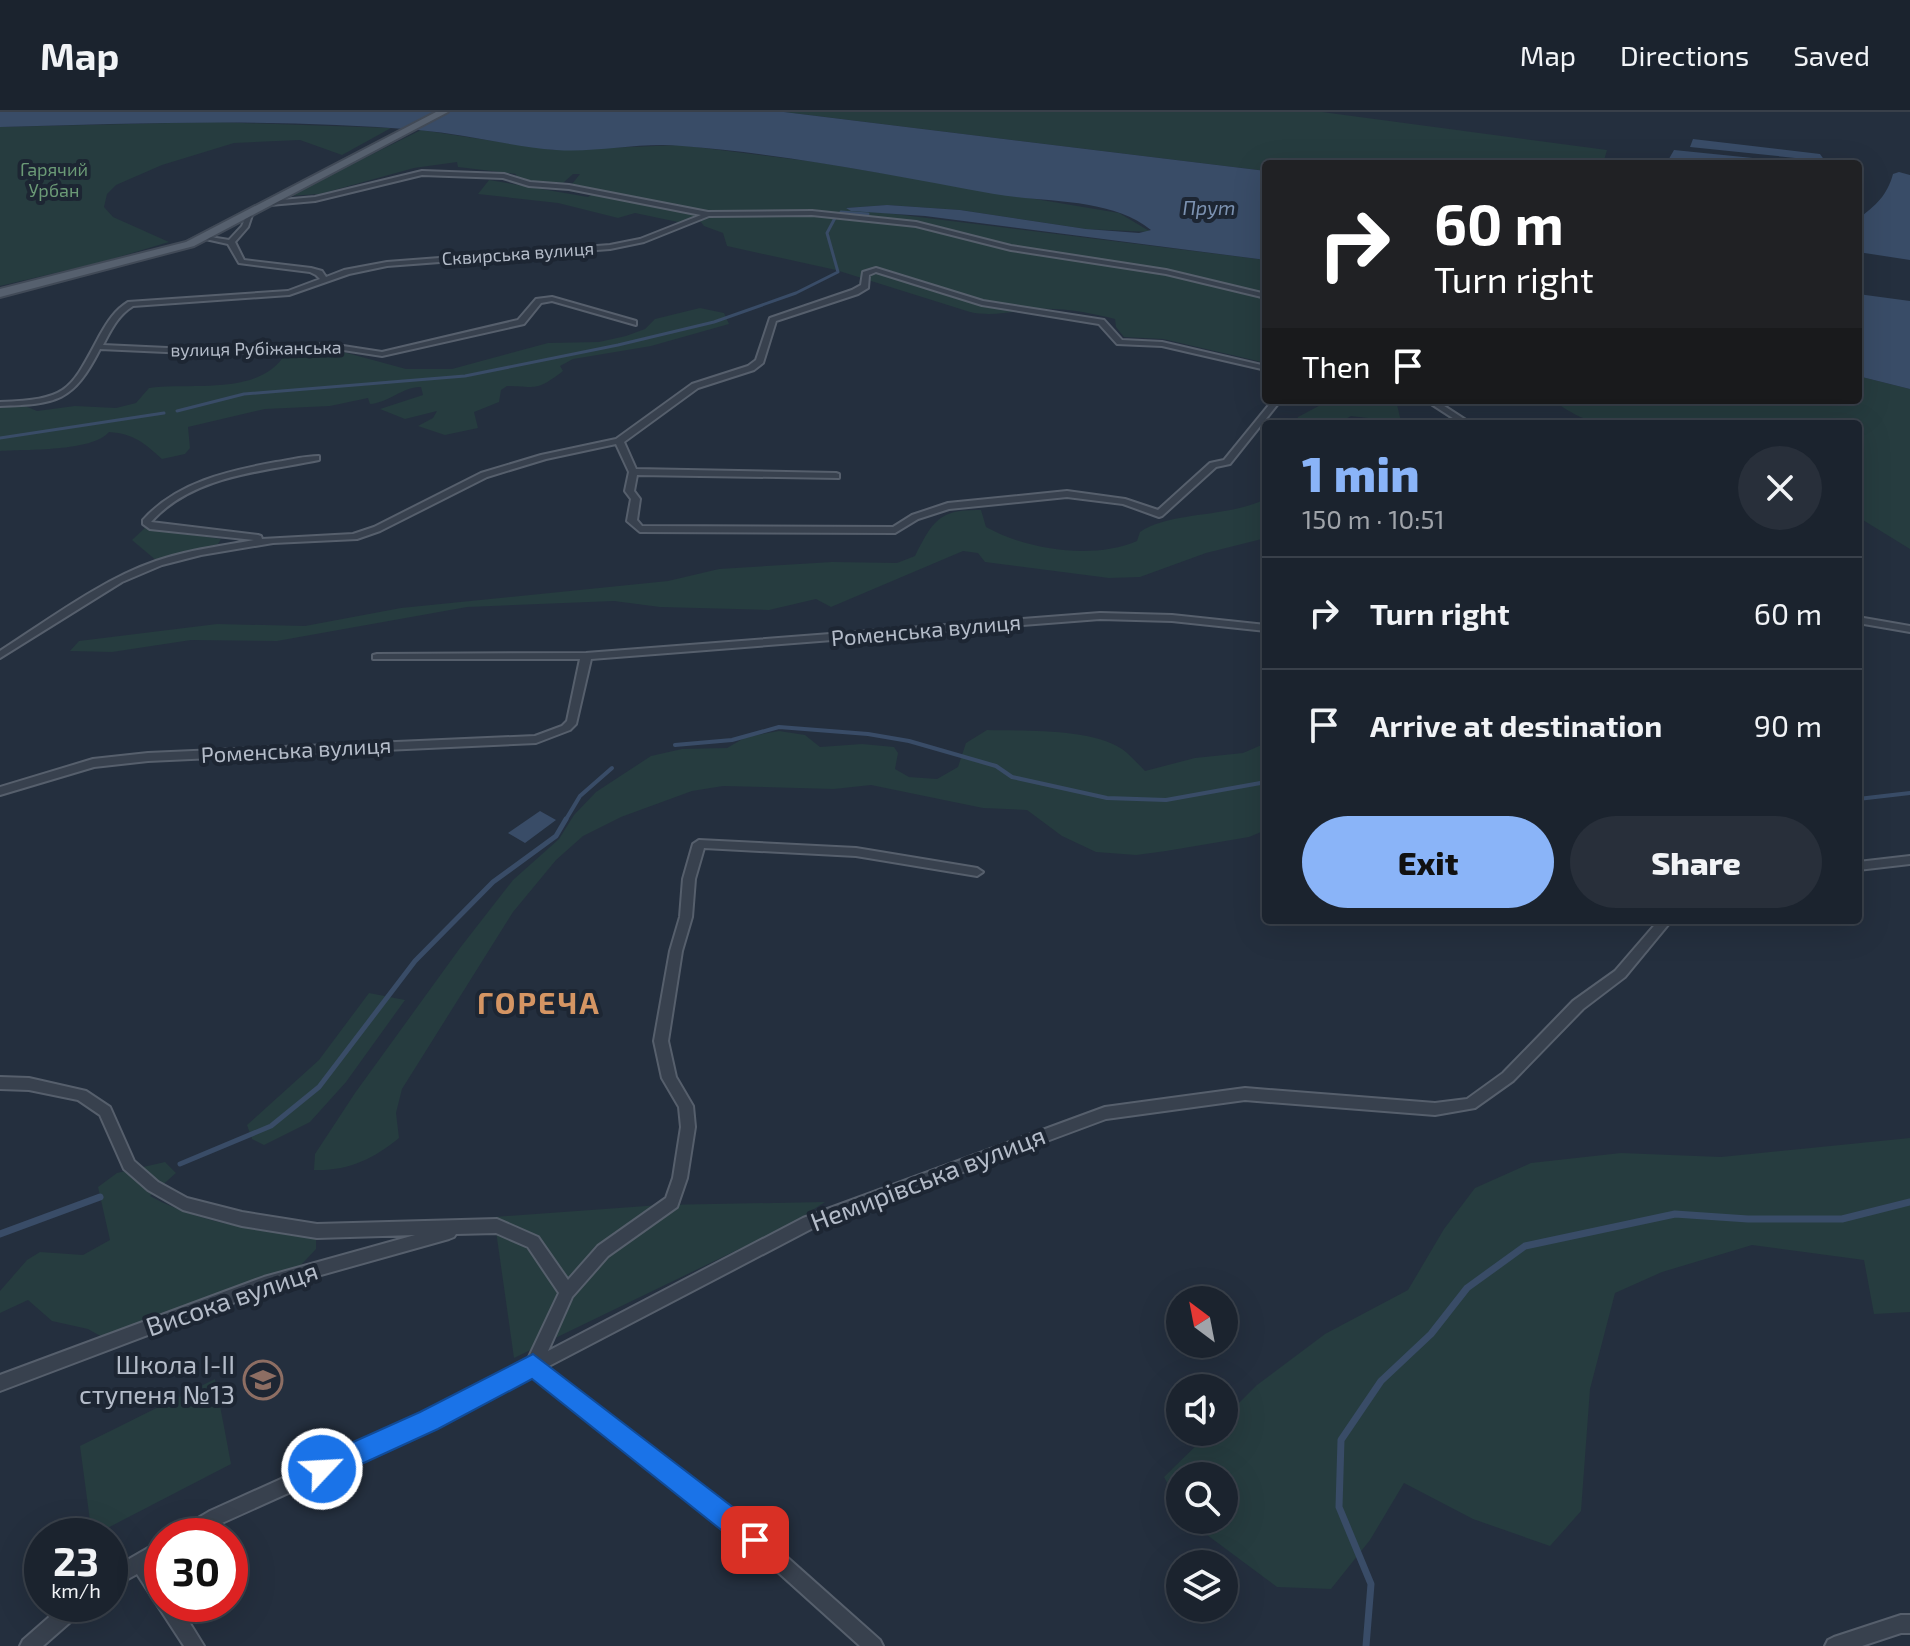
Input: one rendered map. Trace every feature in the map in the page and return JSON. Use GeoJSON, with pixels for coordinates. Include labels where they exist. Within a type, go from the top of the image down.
{"type":"FeatureCollection","features":[{"type":"Feature","properties":{"kind":"main road"},"geometry":{"type":"LineString","coordinates":[[0,293],[134,261],[204,238],[443,112]]}},
{"type":"Feature","properties":{"kind":"street"},"geometry":{"type":"LineString","coordinates":[[270,203],[315,199],[422,173],[486,175],[708,214],[812,213],[916,224],[1011,248],[1166,272],[1262,295]]}},
{"type":"Feature","properties":{"kind":"street","name":"Сквирська вулиця"},"geometry":{"type":"LineString","coordinates":[[0,404],[58,397],[74,384],[100,347],[114,315],[131,304],[289,293],[311,288],[324,280],[387,264],[610,247],[642,241],[708,214]]}},
{"type":"Feature","properties":{"kind":"street"},"geometry":{"type":"LineString","coordinates":[[231,242],[245,227],[249,215]]}},
{"type":"Feature","properties":{"kind":"street"},"geometry":{"type":"LineString","coordinates":[[204,238],[231,242]]}},
{"type":"Feature","properties":{"kind":"street"},"geometry":{"type":"LineString","coordinates":[[231,242],[241,262],[311,270],[319,273],[324,280]]}},
{"type":"Feature","properties":{"kind":"street"},"geometry":{"type":"LineString","coordinates":[[0,655],[132,574],[200,552],[273,540],[354,537],[377,529],[484,475],[544,457],[619,441],[695,386],[751,368],[760,361],[773,320],[855,292],[865,286],[866,274],[886,271],[982,303],[1101,322],[1120,342],[1162,344],[1262,367]]}},
{"type":"Feature","properties":{"kind":"street","name":"вулиця Рубіжанська"},"geometry":{"type":"LineString","coordinates":[[100,347],[210,352],[330,346],[382,354],[521,322],[539,301],[552,299],[633,323]]}},
{"type":"Feature","properties":{"kind":"street"},"geometry":{"type":"LineString","coordinates":[[619,441],[633,472],[628,484],[629,491],[636,499],[632,521],[640,529],[895,530],[915,517],[948,506],[1067,494],[1125,502],[1159,514],[1213,465],[1227,462],[1274,404]]}},
{"type":"Feature","properties":{"kind":"street"},"geometry":{"type":"LineString","coordinates":[[1436,404],[1462,420]]}},
{"type":"Feature","properties":{"kind":"street"},"geometry":{"type":"LineString","coordinates":[[273,540],[150,526],[146,522],[155,508],[206,483],[243,471],[316,458]]}},
{"type":"Feature","properties":{"kind":"street"},"geometry":{"type":"LineString","coordinates":[[633,472],[836,476]]}},
{"type":"Feature","properties":{"kind":"street","name":"Роменська вулиця"},"geometry":{"type":"LineString","coordinates":[[377,657],[586,656],[1100,616],[1172,618],[1262,628]]}},
{"type":"Feature","properties":{"kind":"street"},"geometry":{"type":"LineString","coordinates":[[1862,621],[1910,628]]}},
{"type":"Feature","properties":{"kind":"street","name":"Роменська вулиця"},"geometry":{"type":"LineString","coordinates":[[0,791],[93,763],[148,757],[536,739],[566,728],[572,722],[586,656]]}},
{"type":"Feature","properties":{"kind":"street"},"geometry":{"type":"LineString","coordinates":[[874,1646],[755,1540],[533,1366],[567,1292],[603,1251],[672,1202],[680,1178],[688,1127],[686,1106],[669,1078],[661,1041],[676,951],[686,917],[689,879],[699,844],[856,852],[977,872]]}},
{"type":"Feature","properties":{"kind":"street"},"geometry":{"type":"LineString","coordinates":[[1862,866],[1910,860]]}},
{"type":"Feature","properties":{"kind":"street","name":"Немирівська вулиця"},"geometry":{"type":"LineString","coordinates":[[214,1518],[429,1421],[808,1223],[1105,1113],[1245,1094],[1435,1109],[1470,1104],[1508,1077],[1578,1005],[1620,974],[1663,924]]}},
{"type":"Feature","properties":{"kind":"street"},"geometry":{"type":"LineString","coordinates":[[0,1083],[29,1084],[81,1095],[105,1111],[129,1165],[153,1186],[183,1204],[242,1219],[317,1231],[497,1226],[533,1242],[567,1292]]}},
{"type":"Feature","properties":{"kind":"street","name":"Висока вулиця"},"geometry":{"type":"LineString","coordinates":[[0,1383],[264,1284],[468,1227]]}},
{"type":"Feature","properties":{"kind":"street"},"geometry":{"type":"LineString","coordinates":[[128,1569],[144,1560]]}},
{"type":"Feature","properties":{"kind":"street"},"geometry":{"type":"LineString","coordinates":[[140,1562],[144,1568]]}},
{"type":"Feature","properties":{"kind":"street"},"geometry":{"type":"LineString","coordinates":[[29,1646],[57,1622]]}},
{"type":"Feature","properties":{"kind":"street"},"geometry":{"type":"LineString","coordinates":[[179,1622],[195,1646]]}},
{"type":"Feature","properties":{"kind":"street"},"geometry":{"type":"LineString","coordinates":[[1834,1646],[1910,1624]]}},
{"type":"Feature","properties":{"kind":"green space"},"geometry":{"type":"Polygon","coordinates":[[[784,112],[1322,112],[1607,150],[1604,160],[1262,160],[1262,171],[784,112]]]}},
{"type":"Feature","properties":{"kind":"green space","name":"Гарячий Урбан"},"geometry":{"type":"Polygon","coordinates":[[[214,122],[391,128],[342,155],[300,140],[234,143],[162,165],[116,185],[107,194],[104,207],[113,217],[169,242],[102,262],[0,286],[0,127],[214,122]]]}},
{"type":"Feature","properties":{"kind":"green space"},"geometry":{"type":"Polygon","coordinates":[[[421,130],[554,150],[680,145],[816,162],[1119,213],[1151,232],[1086,229],[960,210],[887,205],[846,208],[1262,260],[1262,362],[1163,339],[1124,337],[1116,327],[1115,319],[1083,312],[1037,309],[998,314],[970,312],[836,270],[727,246],[723,233],[704,226],[700,221],[678,222],[635,213],[618,218],[558,203],[478,194],[489,180],[588,197],[594,193],[572,184],[580,174],[573,174],[563,183],[517,180],[516,174],[458,167],[457,162],[414,168],[320,194],[288,196],[421,130]]]}},
{"type":"Feature","properties":{"kind":"green space"},"geometry":{"type":"Polygon","coordinates":[[[700,308],[724,313],[729,324],[651,346],[573,359],[560,366],[563,371],[542,385],[507,386],[501,390],[499,402],[474,412],[478,428],[445,435],[418,426],[433,418],[437,411],[405,419],[380,409],[423,395],[421,387],[415,387],[377,403],[370,404],[368,398],[330,406],[265,409],[188,427],[190,448],[185,454],[162,459],[138,440],[109,432],[101,438],[74,446],[0,451],[0,405],[18,403],[37,411],[75,406],[116,408],[136,403],[149,388],[243,382],[274,367],[286,353],[336,350],[406,369],[452,369],[548,343],[599,342],[626,336],[645,329],[655,319],[700,308]]]}},
{"type":"Feature","properties":{"kind":"green space"},"geometry":{"type":"Polygon","coordinates":[[[1862,377],[1910,389],[1910,549],[1862,519],[1862,420],[1583,418],[1557,404],[1862,404],[1862,377]]]}},
{"type":"Feature","properties":{"kind":"green space"},"geometry":{"type":"Polygon","coordinates":[[[1322,404],[1397,404],[1401,420],[1351,416],[1344,420],[1296,420],[1322,404]]]}},
{"type":"Feature","properties":{"kind":"green space"},"geometry":{"type":"Polygon","coordinates":[[[1262,501],[1262,539],[1206,553],[1140,577],[1109,578],[985,562],[978,553],[963,551],[831,607],[816,599],[769,610],[660,607],[614,601],[467,607],[277,641],[191,640],[112,652],[70,651],[79,641],[217,624],[305,626],[401,608],[668,581],[719,569],[832,562],[897,563],[915,556],[927,533],[939,519],[967,510],[981,510],[986,527],[1021,542],[1081,551],[1120,547],[1137,541],[1140,532],[1167,521],[1262,501]]]}},
{"type":"Feature","properties":{"kind":"green space"},"geometry":{"type":"Polygon","coordinates":[[[145,528],[221,539],[218,544],[157,561],[132,540],[145,528]]]}},
{"type":"Feature","properties":{"kind":"green space"},"geometry":{"type":"Polygon","coordinates":[[[987,730],[1076,734],[1109,742],[1122,749],[1145,771],[1195,758],[1243,753],[1262,745],[1262,832],[1249,837],[1136,855],[1096,852],[1062,836],[1027,810],[983,808],[871,785],[834,789],[723,786],[692,791],[621,817],[583,836],[556,860],[513,912],[402,1089],[396,1113],[399,1138],[360,1162],[314,1170],[315,1154],[355,1093],[460,948],[513,880],[559,839],[574,815],[596,792],[651,756],[682,749],[727,748],[746,737],[779,731],[805,735],[820,747],[862,744],[894,747],[898,753],[895,769],[909,777],[937,779],[958,767],[966,743],[987,730]]]}},
{"type":"Feature","properties":{"kind":"green space"},"geometry":{"type":"Polygon","coordinates":[[[369,993],[405,1000],[346,1082],[310,1122],[264,1145],[252,1139],[247,1125],[319,1060],[369,993]]]}},
{"type":"Feature","properties":{"kind":"green space"},"geometry":{"type":"Polygon","coordinates":[[[1910,1138],[1910,1312],[1874,1314],[1864,1260],[1752,1245],[1662,1272],[1615,1293],[1590,1389],[1581,1511],[1550,1546],[1473,1519],[1404,1483],[1370,1540],[1331,1589],[1277,1587],[1238,1558],[1238,1550],[1227,1550],[1206,1534],[1238,1534],[1238,1462],[1179,1462],[1196,1446],[1238,1446],[1238,1404],[1257,1385],[1325,1334],[1408,1290],[1444,1229],[1475,1188],[1531,1163],[1621,1153],[1721,1157],[1910,1138]]]}},
{"type":"Feature","properties":{"kind":"green space"},"geometry":{"type":"Polygon","coordinates":[[[165,1162],[176,1173],[150,1196],[210,1220],[316,1239],[316,1249],[301,1265],[104,1338],[88,1329],[52,1321],[28,1300],[0,1313],[0,1291],[27,1260],[40,1252],[83,1255],[110,1240],[98,1187],[117,1173],[165,1162]]]}},
{"type":"Feature","properties":{"kind":"green space"},"geometry":{"type":"Polygon","coordinates":[[[825,1202],[791,1224],[514,1358],[494,1217],[660,1205],[825,1202]]]}},
{"type":"Feature","properties":{"kind":"green space"},"geometry":{"type":"Polygon","coordinates":[[[215,1379],[231,1464],[127,1518],[90,1518],[80,1446],[215,1379]]]}},
{"type":"Feature","properties":{"kind":"water","name":"Прут"},"geometry":{"type":"Polygon","coordinates":[[[0,112],[784,112],[1262,171],[1262,259],[925,216],[851,211],[846,208],[887,205],[960,210],[1086,229],[1139,233],[1151,230],[1135,219],[1096,206],[1013,197],[760,154],[666,145],[556,150],[435,132],[314,124],[209,122],[0,127],[0,112]]]}},
{"type":"Feature","properties":{"kind":"water"},"geometry":{"type":"Polygon","coordinates":[[[1693,139],[1820,154],[1824,160],[1815,160],[1690,147],[1693,139]]]}},
{"type":"Feature","properties":{"kind":"water"},"geometry":{"type":"Polygon","coordinates":[[[1674,150],[1772,160],[1668,160],[1674,150]]]}},
{"type":"Feature","properties":{"kind":"water"},"geometry":{"type":"Polygon","coordinates":[[[1893,174],[1910,175],[1910,260],[1862,253],[1862,216],[1880,200],[1893,174]]]}},
{"type":"Feature","properties":{"kind":"water"},"geometry":{"type":"Polygon","coordinates":[[[1862,295],[1910,301],[1910,389],[1862,377],[1862,295]]]}},
{"type":"Feature","properties":{"kind":"water"},"geometry":{"type":"Polygon","coordinates":[[[540,811],[556,820],[525,843],[508,833],[540,811]]]}},
{"type":"Feature","properties":{"kind":"waterway"},"geometry":{"type":"LineString","coordinates":[[841,212],[868,214]]}},
{"type":"Feature","properties":{"kind":"waterway"},"geometry":{"type":"LineString","coordinates":[[177,411],[244,394],[465,376],[714,322],[796,293],[838,272],[827,233],[835,218]]}},
{"type":"Feature","properties":{"kind":"waterway"},"geometry":{"type":"LineString","coordinates":[[0,438],[164,413]]}},
{"type":"Feature","properties":{"kind":"waterway"},"geometry":{"type":"LineString","coordinates":[[675,745],[732,740],[779,727],[868,734],[909,741],[996,766],[1012,777],[1107,798],[1166,800],[1262,783]]}},
{"type":"Feature","properties":{"kind":"waterway"},"geometry":{"type":"LineString","coordinates":[[565,821],[580,796],[612,768]]}},
{"type":"Feature","properties":{"kind":"waterway"},"geometry":{"type":"LineString","coordinates":[[1862,799],[1910,793]]}},
{"type":"Feature","properties":{"kind":"waterway"},"geometry":{"type":"LineString","coordinates":[[180,1164],[271,1126],[319,1087],[415,961],[493,882],[556,836],[566,819]]}},
{"type":"Feature","properties":{"kind":"waterway"},"geometry":{"type":"LineString","coordinates":[[0,1234],[100,1197]]}},
{"type":"Feature","properties":{"kind":"waterway"},"geometry":{"type":"LineString","coordinates":[[1366,1646],[1371,1584],[1339,1507],[1341,1440],[1381,1381],[1431,1334],[1467,1288],[1525,1246],[1675,1214],[1748,1219],[1842,1219],[1910,1202]]}},
{"type":"Feature","properties":{"kind":"place","name":"Школа I-II ступеня №13"},"geometry":{"type":"Point","coordinates":[263,1380]}},
{"type":"Feature","properties":{"kind":"district","name":"ГОРЕЧА"},"geometry":{"type":"Point","coordinates":[539,1004]}},
{"type":"Feature","properties":{"kind":"route"},"geometry":{"type":"LineString","coordinates":[[322,1469],[429,1421],[533,1366],[755,1540]]}}]}
